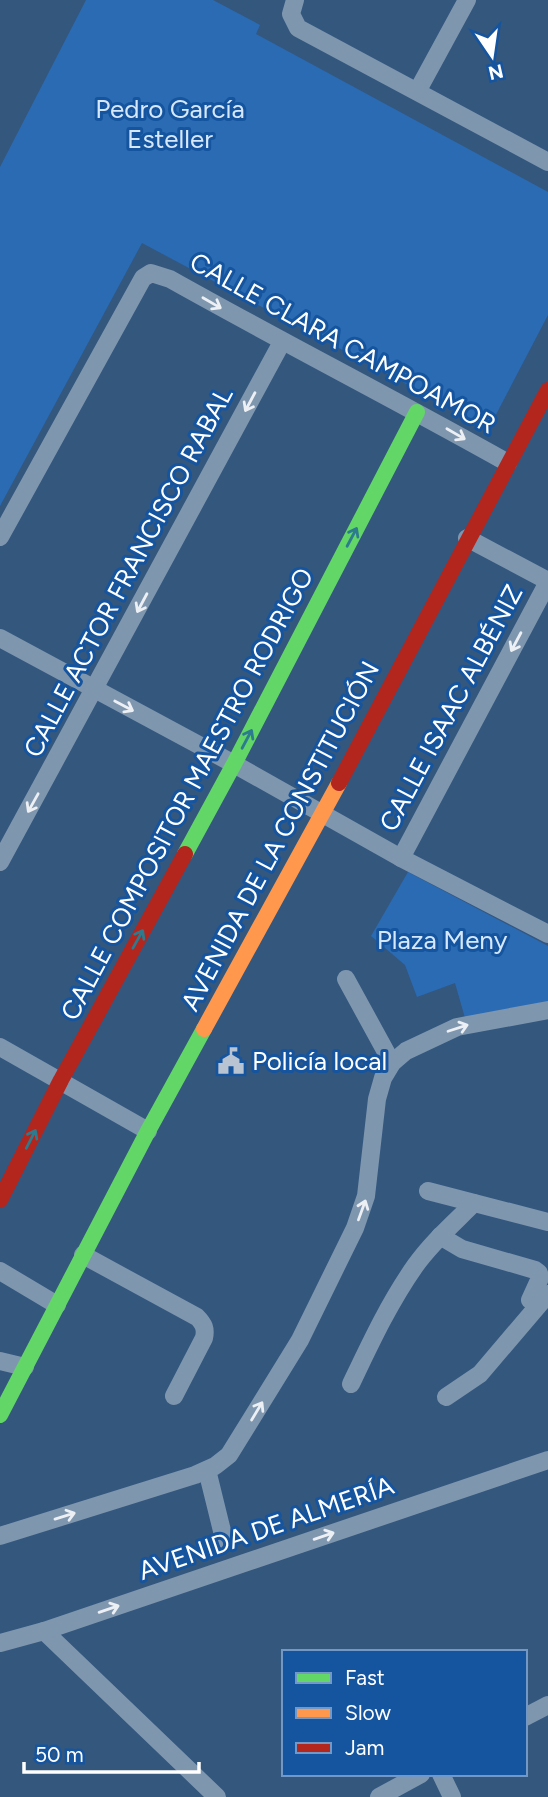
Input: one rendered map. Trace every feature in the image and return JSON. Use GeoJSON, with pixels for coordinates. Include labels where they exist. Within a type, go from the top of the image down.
{"type":"FeatureCollection","features":[{"type":"Feature","properties":{"kind":"street"},"geometry":{"type":"LineString","coordinates":[[295,0],[291,8],[292,19],[299,28],[548,162]]}},
{"type":"Feature","properties":{"kind":"street"},"geometry":{"type":"LineString","coordinates":[[418,90],[467,0]]}},
{"type":"Feature","properties":{"kind":"street","name":"CALLE CLARA CAMPOAMOR"},"geometry":{"type":"LineString","coordinates":[[0,537],[143,278],[152,273],[170,279],[508,463]]}},
{"type":"Feature","properties":{"kind":"street","name":"CALLE ACTOR FRANCISCO RABAL"},"geometry":{"type":"LineString","coordinates":[[0,862],[282,342]]}},
{"type":"Feature","properties":{"kind":"street","name":"AVENIDA DE LA CONSTITUCIÓN"},"geometry":{"type":"LineString","coordinates":[[0,1415],[148,1131],[322,814],[548,390]]}},
{"type":"Feature","properties":{"kind":"street","name":"CALLE COMPOSITOR MAESTRO RODRIGO"},"geometry":{"type":"LineString","coordinates":[[0,1200],[61,1080],[234,764],[417,412]]}},
{"type":"Feature","properties":{"kind":"street"},"geometry":{"type":"LineString","coordinates":[[467,538],[548,582]]}},
{"type":"Feature","properties":{"kind":"street","name":"CALLE ISAAC ALBÉNIZ"},"geometry":{"type":"LineString","coordinates":[[401,858],[548,582]]}},
{"type":"Feature","properties":{"kind":"street"},"geometry":{"type":"LineString","coordinates":[[0,638],[401,858],[548,934]]}},
{"type":"Feature","properties":{"kind":"street"},"geometry":{"type":"LineString","coordinates":[[346,979],[392,1063]]}},
{"type":"Feature","properties":{"kind":"street"},"geometry":{"type":"LineString","coordinates":[[0,1536],[206,1470],[229,1455],[299,1340],[355,1228],[366,1196],[377,1099],[383,1078],[392,1063],[405,1051],[457,1027],[548,1010]]}},
{"type":"Feature","properties":{"kind":"street"},"geometry":{"type":"LineString","coordinates":[[0,1047],[148,1131]]}},
{"type":"Feature","properties":{"kind":"street"},"geometry":{"type":"LineString","coordinates":[[428,1191],[548,1222]]}},
{"type":"Feature","properties":{"kind":"street"},"geometry":{"type":"LineString","coordinates":[[351,1384],[386,1312],[415,1266],[440,1236],[474,1203]]}},
{"type":"Feature","properties":{"kind":"street"},"geometry":{"type":"LineString","coordinates":[[440,1236],[462,1249],[535,1270],[540,1278],[530,1300],[543,1298]]}},
{"type":"Feature","properties":{"kind":"street"},"geometry":{"type":"LineString","coordinates":[[83,1255],[197,1317],[203,1323],[206,1331],[204,1338],[174,1396]]}},
{"type":"Feature","properties":{"kind":"street"},"geometry":{"type":"LineString","coordinates":[[0,1271],[57,1305]]}},
{"type":"Feature","properties":{"kind":"street"},"geometry":{"type":"LineString","coordinates":[[446,1397],[480,1374],[543,1298]]}},
{"type":"Feature","properties":{"kind":"street"},"geometry":{"type":"LineString","coordinates":[[0,1361],[25,1367]]}},
{"type":"Feature","properties":{"kind":"street","name":"AVENIDA DE ALMERÍA"},"geometry":{"type":"LineString","coordinates":[[0,1643],[44,1631],[548,1460]]}},
{"type":"Feature","properties":{"kind":"street"},"geometry":{"type":"LineString","coordinates":[[206,1470],[224,1539]]}},
{"type":"Feature","properties":{"kind":"street"},"geometry":{"type":"LineString","coordinates":[[44,1631],[217,1797]]}},
{"type":"Feature","properties":{"kind":"street"},"geometry":{"type":"LineString","coordinates":[[527,1716],[548,1705]]}},
{"type":"Feature","properties":{"kind":"street"},"geometry":{"type":"LineString","coordinates":[[379,1797],[417,1776]]}},
{"type":"Feature","properties":{"kind":"street"},"geometry":{"type":"LineString","coordinates":[[442,1776],[452,1797]]}},
{"type":"Feature","properties":{"kind":"green space","name":"Pedro García Esteller"},"geometry":{"type":"Polygon","coordinates":[[[86,0],[213,0],[260,25],[256,34],[548,192],[548,315],[489,428],[142,243],[0,506],[0,167],[86,0]]]}},
{"type":"Feature","properties":{"kind":"green space","name":"Plaza Meny"},"geometry":{"type":"Polygon","coordinates":[[[408,872],[548,946],[548,1003],[465,1018],[455,983],[417,997],[405,965],[371,936],[408,872]]]}},
{"type":"Feature","properties":{"kind":"traffic: fast"},"geometry":{"type":"LineString","coordinates":[[185,854],[417,412]]}},
{"type":"Feature","properties":{"kind":"traffic: fast"},"geometry":{"type":"LineString","coordinates":[[0,1415],[204,1029]]}},
{"type":"Feature","properties":{"kind":"traffic: slow"},"geometry":{"type":"LineString","coordinates":[[204,1029],[339,783]]}},
{"type":"Feature","properties":{"kind":"traffic: jam"},"geometry":{"type":"LineString","coordinates":[[339,783],[548,390]]}},
{"type":"Feature","properties":{"kind":"traffic: jam"},"geometry":{"type":"LineString","coordinates":[[0,1200],[61,1080],[185,854]]}},
{"type":"Feature","properties":{"kind":"place","name":"Policía local"},"geometry":{"type":"Point","coordinates":[231,1061]}}]}
